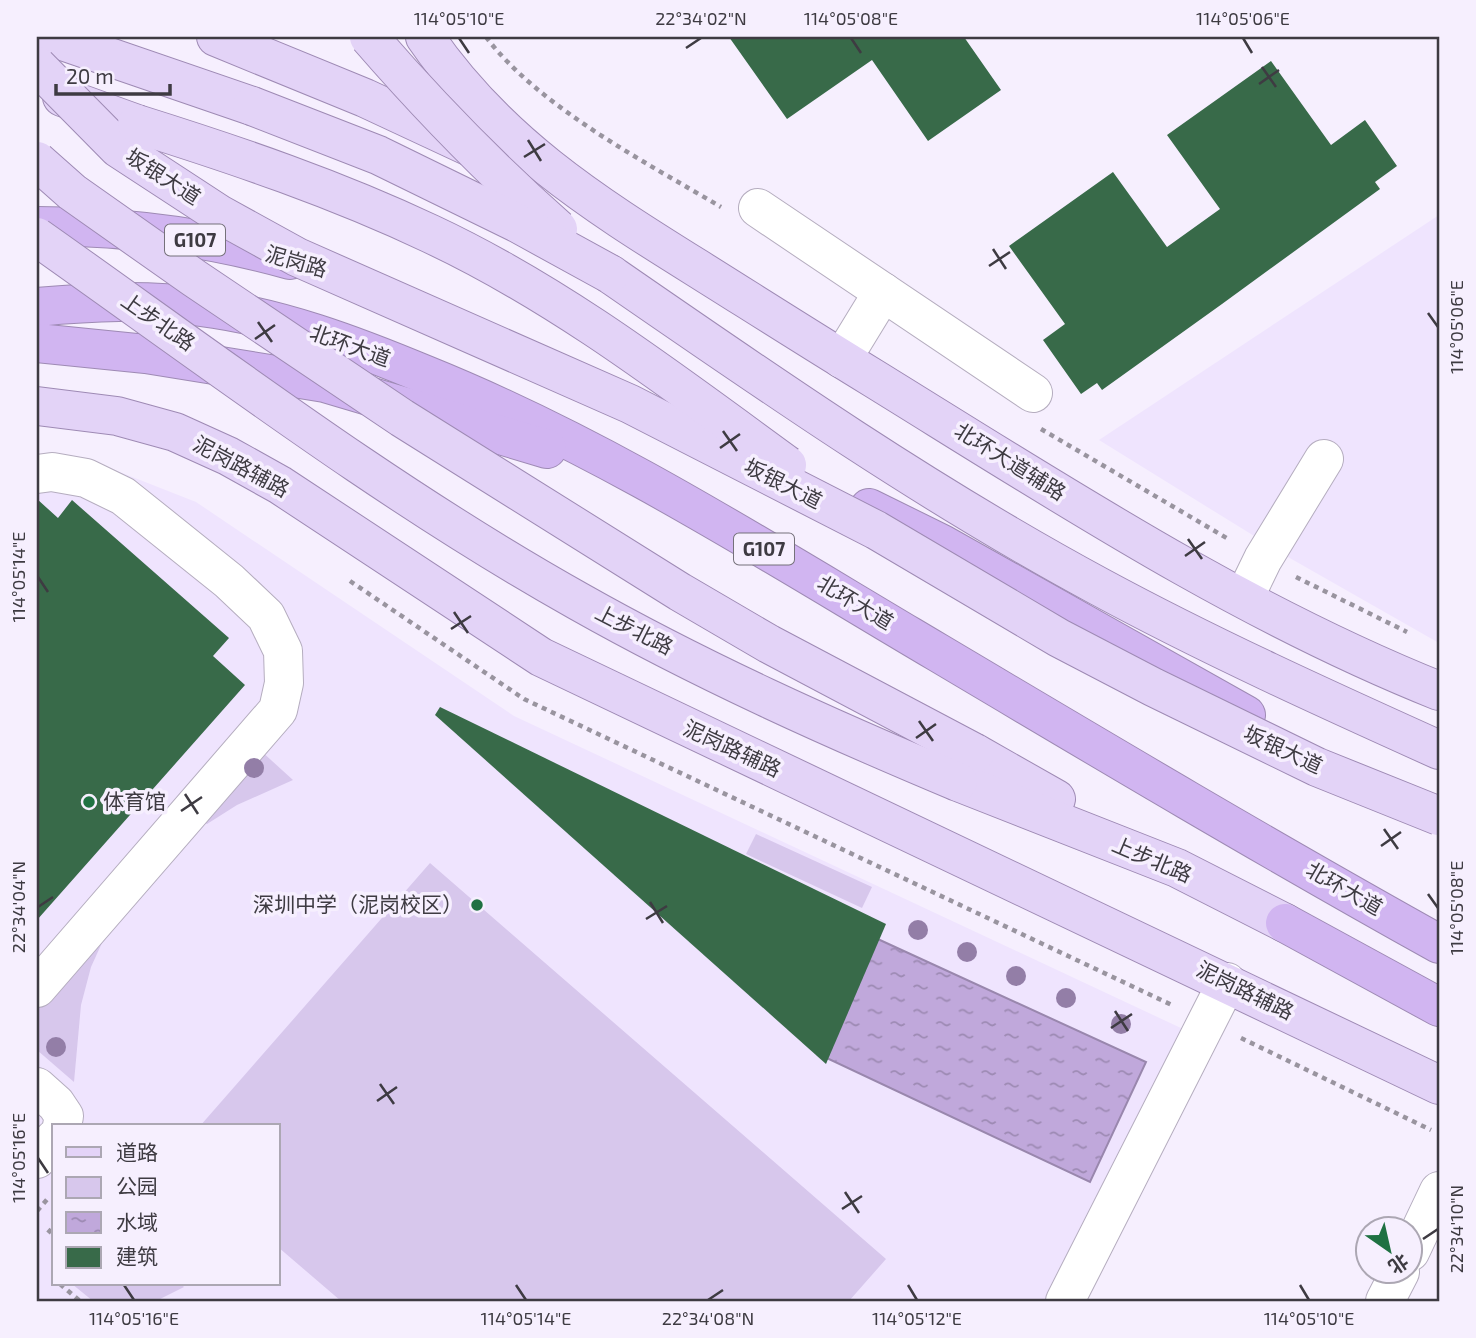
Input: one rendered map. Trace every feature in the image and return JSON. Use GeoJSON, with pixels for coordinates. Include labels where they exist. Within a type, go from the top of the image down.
{"type":"FeatureCollection","features":[{"type":"Feature","properties":{"kind":"highway","name":"泥岗路"},"geometry":{"type":"LineString","coordinates":[[37,226],[89,226],[167,235],[255,250],[350,277],[543,351],[723,434],[942,544],[1358,778],[1439,828]]}},
{"type":"Feature","properties":{"kind":"highway","name":"北环大道"},"geometry":{"type":"LineString","coordinates":[[37,307],[113,302],[198,306],[305,330],[497,404],[666,491],[1132,768],[1439,944]]}},
{"type":"Feature","properties":{"kind":"highway","name":"G107"},"geometry":{"type":"LineString","coordinates":[[37,343],[146,354],[326,383],[609,468],[666,491]]}},
{"type":"Feature","properties":{"kind":"highway"},"geometry":{"type":"LineString","coordinates":[[1286,923],[1439,1007]]}},
{"type":"Feature","properties":{"kind":"main road"},"geometry":{"type":"LineString","coordinates":[[51,37],[150,69],[377,155],[517,223],[610,274],[827,423],[1009,535],[1114,593],[1348,709],[1439,750]]}},
{"type":"Feature","properties":{"kind":"main road"},"geometry":{"type":"LineString","coordinates":[[216,37],[365,98],[596,205]]}},
{"type":"Feature","properties":{"kind":"main road"},"geometry":{"type":"LineString","coordinates":[[369,37],[437,114],[497,174],[610,274]]}},
{"type":"Feature","properties":{"kind":"main road"},"geometry":{"type":"LineString","coordinates":[[425,37],[445,66],[500,128],[596,205]]}},
{"type":"Feature","properties":{"kind":"main road","name":"坂银大道"},"geometry":{"type":"LineString","coordinates":[[37,66],[118,148],[219,214],[362,288],[630,404],[876,530],[1059,638],[1153,687],[1317,767],[1439,816]]}},
{"type":"Feature","properties":{"kind":"main road"},"geometry":{"type":"LineString","coordinates":[[37,87],[227,152],[431,234],[501,271],[664,373],[876,530]]}},
{"type":"Feature","properties":{"kind":"main road"},"geometry":{"type":"LineString","coordinates":[[37,162],[72,192],[402,418],[966,767]]}},
{"type":"Feature","properties":{"kind":"main road","name":"北环大道辅路"},"geometry":{"type":"LineString","coordinates":[[596,205],[1065,497],[1244,598],[1394,673],[1439,691]]}},
{"type":"Feature","properties":{"kind":"main road","name":"上步北路"},"geometry":{"type":"LineString","coordinates":[[37,237],[327,441],[459,529],[578,602],[777,702],[966,767],[1286,923]]}},
{"type":"Feature","properties":{"kind":"main road","name":"泥岗路辅路"},"geometry":{"type":"LineString","coordinates":[[37,406],[117,416],[175,432],[228,456],[280,485],[541,657],[1439,1085]]}},
{"type":"Feature","properties":{"kind":"street"},"geometry":{"type":"LineString","coordinates":[[741,209],[883,292],[1033,409]]}},
{"type":"Feature","properties":{"kind":"street"},"geometry":{"type":"LineString","coordinates":[[842,359],[883,292]]}},
{"type":"Feature","properties":{"kind":"street"},"geometry":{"type":"LineString","coordinates":[[1244,598],[1263,559],[1324,459]]}},
{"type":"Feature","properties":{"kind":"street"},"geometry":{"type":"LineString","coordinates":[[37,474],[52,472],[86,478],[123,496],[229,581],[266,616],[283,651],[284,683],[278,710],[37,988]]}},
{"type":"Feature","properties":{"kind":"street"},"geometry":{"type":"LineString","coordinates":[[1065,1301],[1227,982]]}},
{"type":"Feature","properties":{"kind":"street"},"geometry":{"type":"LineString","coordinates":[[37,1087],[56,1104],[64,1116],[62,1124]]}},
{"type":"Feature","properties":{"kind":"street"},"geometry":{"type":"LineString","coordinates":[[37,1159],[52,1141]]}},
{"type":"Feature","properties":{"kind":"street"},"geometry":{"type":"LineString","coordinates":[[1424,1222],[1439,1192]]}},
{"type":"Feature","properties":{"kind":"path"},"geometry":{"type":"LineString","coordinates":[[486,37],[513,69],[601,134],[741,209]]}},
{"type":"Feature","properties":{"kind":"path"},"geometry":{"type":"LineString","coordinates":[[1033,409],[1232,541]]}},
{"type":"Feature","properties":{"kind":"path"},"geometry":{"type":"LineString","coordinates":[[1289,574],[1414,635]]}},
{"type":"Feature","properties":{"kind":"path"},"geometry":{"type":"LineString","coordinates":[[1234,1035],[1431,1130]]}},
{"type":"Feature","properties":{"kind":"path"},"geometry":{"type":"LineString","coordinates":[[37,1211],[52,1194]]}},
{"type":"Feature","properties":{"kind":"path"},"geometry":{"type":"LineString","coordinates":[[48,1233],[52,1228]]}},
{"type":"Feature","properties":{"kind":"path"},"geometry":{"type":"LineString","coordinates":[[62,1286],[80,1301]]}},
{"type":"Feature","properties":{"kind":"shaded area"},"geometry":{"type":"Polygon","coordinates":[[[1439,215],[1439,643],[1288,557],[1099,440],[1439,215]]]}},
{"type":"Feature","properties":{"kind":"shaded area","name":"深圳中学（泥岗校区）"},"geometry":{"type":"Polygon","coordinates":[[[37,457],[89,460],[196,502],[514,716],[1213,1043],[1083,1301],[37,1301],[37,457]]]}},
{"type":"Feature","properties":{"kind":"green space"},"geometry":{"type":"Polygon","coordinates":[[[260,750],[293,780],[237,805],[207,824],[199,819],[260,750]]]}},
{"type":"Feature","properties":{"kind":"green space"},"geometry":{"type":"Polygon","coordinates":[[[756,834],[872,887],[862,908],[746,854],[756,834]]]}},
{"type":"Feature","properties":{"kind":"green space"},"geometry":{"type":"Polygon","coordinates":[[[430,863],[886,1259],[849,1301],[341,1301],[280,1249],[280,1124],[202,1124],[430,863]]]}},
{"type":"Feature","properties":{"kind":"green space"},"geometry":{"type":"Polygon","coordinates":[[[106,934],[91,967],[81,1005],[74,1082],[37,1050],[37,1004],[106,934]]]}},
{"type":"Feature","properties":{"kind":"green space"},"geometry":{"type":"Polygon","coordinates":[[[74,1286],[184,1287],[156,1301],[93,1301],[74,1286]]]}},
{"type":"Feature","properties":{"kind":"water"},"geometry":{"type":"Polygon","coordinates":[[[869,935],[1146,1062],[1090,1182],[816,1053],[869,935]]]}},
{"type":"Feature","properties":{"kind":"building"},"geometry":{"type":"Polygon","coordinates":[[[729,37],[964,37],[1001,90],[928,141],[872,60],[787,119],[729,37]]]}},
{"type":"Feature","properties":{"kind":"building"},"geometry":{"type":"Polygon","coordinates":[[[1271,61],[1331,145],[1365,120],[1397,166],[1375,182],[1380,189],[1222,304],[1102,390],[1097,383],[1081,394],[1043,340],[1065,324],[1009,246],[1113,172],[1167,247],[1220,209],[1167,135],[1271,61]]]}},
{"type":"Feature","properties":{"kind":"building","name":"体育馆"},"geometry":{"type":"Polygon","coordinates":[[[37,499],[58,518],[72,500],[229,638],[213,656],[245,685],[37,920],[37,499]]]}},
{"type":"Feature","properties":{"kind":"building"},"geometry":{"type":"Polygon","coordinates":[[[440,707],[886,924],[826,1064],[435,715],[440,707]]]}},
{"type":"Feature","properties":{"kind":"place","name":"体育馆"},"geometry":{"type":"Point","coordinates":[89,802]}},
{"type":"Feature","properties":{"kind":"place","name":"深圳中学（泥岗校区）"},"geometry":{"type":"Point","coordinates":[477,905]}}]}
